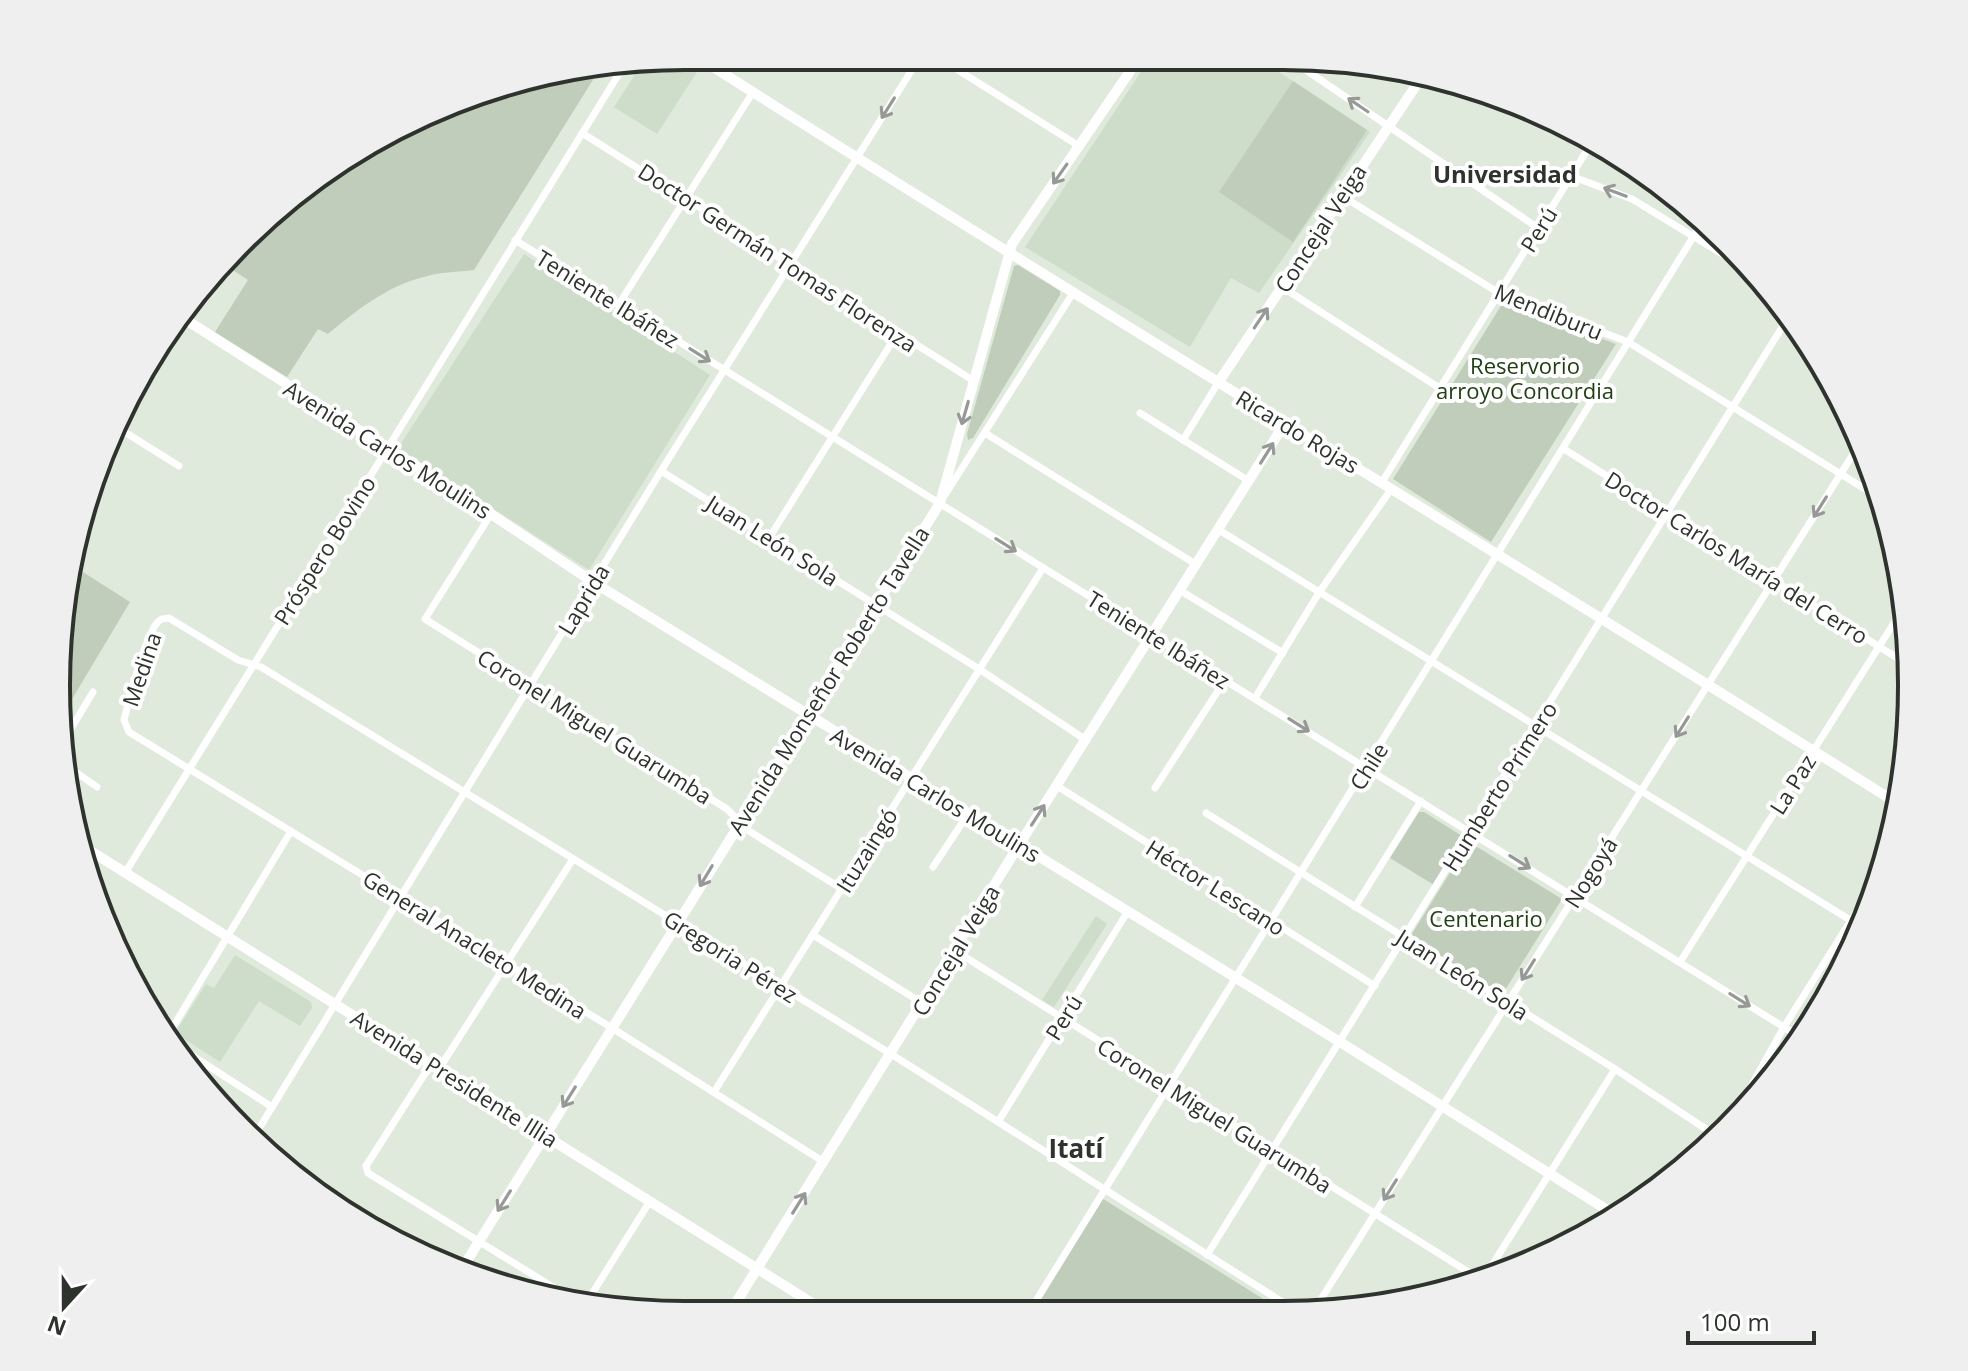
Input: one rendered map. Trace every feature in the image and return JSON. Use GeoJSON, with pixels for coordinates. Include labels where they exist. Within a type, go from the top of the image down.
{"type":"FeatureCollection","features":[{"type":"Feature","properties":{"kind":"street","name":"Ricardo Rojas"},"geometry":{"type":"LineString","coordinates":[[718,70],[1888,797]]}},
{"type":"Feature","properties":{"kind":"street","name":"Laprida"},"geometry":{"type":"LineString","coordinates":[[259,1129],[661,471],[912,70]]}},
{"type":"Feature","properties":{"kind":"street"},"geometry":{"type":"LineString","coordinates":[[958,70],[1079,146]]}},
{"type":"Feature","properties":{"kind":"street","name":"Avenida Monseñor Roberto Tavella"},"geometry":{"type":"LineString","coordinates":[[467,1260],[940,503],[1009,253],[1021,229],[1130,70]]}},
{"type":"Feature","properties":{"kind":"street"},"geometry":{"type":"LineString","coordinates":[[1307,71],[1538,228]]}},
{"type":"Feature","properties":{"kind":"street","name":"Próspero Bovino"},"geometry":{"type":"LineString","coordinates":[[125,873],[619,74]]}},
{"type":"Feature","properties":{"kind":"street","name":"Concejal Veiga"},"geometry":{"type":"LineString","coordinates":[[1218,383],[1416,85]]}},
{"type":"Feature","properties":{"kind":"street"},"geometry":{"type":"LineString","coordinates":[[619,304],[753,92]]}},
{"type":"Feature","properties":{"kind":"street","name":"Doctor Germán Tomas Florenza"},"geometry":{"type":"LineString","coordinates":[[582,133],[974,381]]}},
{"type":"Feature","properties":{"kind":"street","name":"Perú"},"geometry":{"type":"LineString","coordinates":[[1255,698],[1387,485],[1441,389],[1587,150]]}},
{"type":"Feature","properties":{"kind":"street"},"geometry":{"type":"LineString","coordinates":[[1571,176],[1632,199],[1721,253]]}},
{"type":"Feature","properties":{"kind":"street","name":"Mendiburu"},"geometry":{"type":"LineString","coordinates":[[1342,196],[1499,293],[1628,342],[1865,489]]}},
{"type":"Feature","properties":{"kind":"street","name":"Chile"},"geometry":{"type":"LineString","coordinates":[[1036,1301],[1697,231]]}},
{"type":"Feature","properties":{"kind":"street","name":"Teniente Ibáñez"},"geometry":{"type":"LineString","coordinates":[[515,240],[1791,1031]]}},
{"type":"Feature","properties":{"kind":"street"},"geometry":{"type":"LineString","coordinates":[[1282,287],[1441,389]]}},
{"type":"Feature","properties":{"kind":"street"},"geometry":{"type":"LineString","coordinates":[[940,503],[1073,293]]}},
{"type":"Feature","properties":{"kind":"street","name":"Avenida Carlos Moulins"},"geometry":{"type":"LineString","coordinates":[[189,322],[593,582],[1606,1209]]}},
{"type":"Feature","properties":{"kind":"street","name":"Humberto Primero"},"geometry":{"type":"LineString","coordinates":[[1207,1255],[1782,327]]}},
{"type":"Feature","properties":{"kind":"street"},"geometry":{"type":"LineString","coordinates":[[769,538],[897,334]]}},
{"type":"Feature","properties":{"kind":"street"},"geometry":{"type":"LineString","coordinates":[[1183,440],[1218,383]]}},
{"type":"Feature","properties":{"kind":"street"},"geometry":{"type":"LineString","coordinates":[[1140,413],[1249,481]]}},
{"type":"Feature","properties":{"kind":"street","name":"Concejal Veiga"},"geometry":{"type":"LineString","coordinates":[[737,1301],[1285,423]]}},
{"type":"Feature","properties":{"kind":"street"},"geometry":{"type":"LineString","coordinates":[[125,432],[179,466]]}},
{"type":"Feature","properties":{"kind":"street"},"geometry":{"type":"LineString","coordinates":[[985,433],[1197,565]]}},
{"type":"Feature","properties":{"kind":"street","name":"Doctor Carlos María del Cerro"},"geometry":{"type":"LineString","coordinates":[[1564,449],[1897,658]]}},
{"type":"Feature","properties":{"kind":"street","name":"Nogoyá"},"geometry":{"type":"LineString","coordinates":[[1321,1300],[1853,455]]}},
{"type":"Feature","properties":{"kind":"street","name":"Juan León Sola"},"geometry":{"type":"LineString","coordinates":[[661,471],[979,669],[1086,740]]}},
{"type":"Feature","properties":{"kind":"street","name":"Coronel Miguel Guarumba"},"geometry":{"type":"LineString","coordinates":[[491,514],[425,619],[727,809],[749,831],[842,889]]}},
{"type":"Feature","properties":{"kind":"street"},"geometry":{"type":"LineString","coordinates":[[1219,530],[1851,921],[1755,1079]]}},
{"type":"Feature","properties":{"kind":"street","name":"Ituzaingó"},"geometry":{"type":"LineString","coordinates":[[714,1092],[1043,568]]}},
{"type":"Feature","properties":{"kind":"street"},"geometry":{"type":"LineString","coordinates":[[1181,591],[1283,653]]}},
{"type":"Feature","properties":{"kind":"street","name":"Gregoria Pérez"},"geometry":{"type":"LineString","coordinates":[[169,618],[238,660],[261,667],[891,1054],[1281,1301]]}},
{"type":"Feature","properties":{"kind":"street","name":"Medina"},"geometry":{"type":"LineString","coordinates":[[125,728],[131,691],[147,646],[156,624],[161,619],[169,618]]}},
{"type":"Feature","properties":{"kind":"street","name":"La Paz"},"geometry":{"type":"LineString","coordinates":[[1680,962],[1895,622]]}},
{"type":"Feature","properties":{"kind":"street"},"geometry":{"type":"LineString","coordinates":[[1155,788],[1225,680]]}},
{"type":"Feature","properties":{"kind":"street"},"geometry":{"type":"LineString","coordinates":[[71,728],[93,692]]}},
{"type":"Feature","properties":{"kind":"street","name":"General Anacleto Medina"},"geometry":{"type":"LineString","coordinates":[[125,728],[824,1162]]}},
{"type":"Feature","properties":{"kind":"street"},"geometry":{"type":"LineString","coordinates":[[76,772],[97,787]]}},
{"type":"Feature","properties":{"kind":"street","name":"Héctor Lescano"},"geometry":{"type":"LineString","coordinates":[[1057,786],[1375,986]]}},
{"type":"Feature","properties":{"kind":"street"},"geometry":{"type":"LineString","coordinates":[[1355,907],[1421,801]]}},
{"type":"Feature","properties":{"kind":"street","name":"Juan León Sola"},"geometry":{"type":"LineString","coordinates":[[1206,813],[1708,1130]]}},
{"type":"Feature","properties":{"kind":"street"},"geometry":{"type":"LineString","coordinates":[[933,867],[968,814]]}},
{"type":"Feature","properties":{"kind":"street"},"geometry":{"type":"LineString","coordinates":[[173,1026],[291,831]]}},
{"type":"Feature","properties":{"kind":"street","name":"Avenida Presidente Illia"},"geometry":{"type":"LineString","coordinates":[[94,855],[809,1301]]}},
{"type":"Feature","properties":{"kind":"street"},"geometry":{"type":"LineString","coordinates":[[554,1286],[368,1173],[366,1166],[508,963],[573,859]]}},
{"type":"Feature","properties":{"kind":"street","name":"Perú"},"geometry":{"type":"LineString","coordinates":[[998,1122],[1128,911]]}},
{"type":"Feature","properties":{"kind":"street"},"geometry":{"type":"LineString","coordinates":[[813,935],[922,1003]]}},
{"type":"Feature","properties":{"kind":"street","name":"Coronel Miguel Guarumba"},"geometry":{"type":"LineString","coordinates":[[954,950],[1468,1272]]}},
{"type":"Feature","properties":{"kind":"street"},"geometry":{"type":"LineString","coordinates":[[195,1058],[272,1107]]}},
{"type":"Feature","properties":{"kind":"street"},"geometry":{"type":"LineString","coordinates":[[1493,1263],[1615,1069]]}},
{"type":"Feature","properties":{"kind":"street"},"geometry":{"type":"LineString","coordinates":[[591,1294],[650,1201]]}},
{"type":"Feature","properties":{"kind":"shaded area"},"geometry":{"type":"Polygon","coordinates":[[[1142,70],[1276,70],[1370,132],[1259,293],[1231,278],[1190,347],[1025,247],[1142,70]]]}},
{"type":"Feature","properties":{"kind":"shaded area"},"geometry":{"type":"Polygon","coordinates":[[[637,72],[697,72],[657,134],[614,107],[637,72]]]}},
{"type":"Feature","properties":{"kind":"shaded area"},"geometry":{"type":"Polygon","coordinates":[[[524,254],[710,375],[589,570],[398,448],[524,254]]]}},
{"type":"Feature","properties":{"kind":"shaded area"},"geometry":{"type":"Polygon","coordinates":[[[1096,916],[1107,924],[1054,1007],[1042,1000],[1096,916]]]}},
{"type":"Feature","properties":{"kind":"shaded area"},"geometry":{"type":"Polygon","coordinates":[[[235,955],[311,1002],[312,1008],[300,1026],[259,1001],[220,1062],[181,1037],[177,1031],[206,984],[214,988],[235,955]]]}},
{"type":"Feature","properties":{"kind":"green space"},"geometry":{"type":"Polygon","coordinates":[[[595,77],[474,270],[436,274],[410,281],[373,300],[328,334],[318,329],[287,377],[215,332],[248,280],[232,270],[250,250],[311,197],[378,152],[413,133],[488,103],[526,91],[595,77]]]}},
{"type":"Feature","properties":{"kind":"green space"},"geometry":{"type":"Polygon","coordinates":[[[1293,81],[1367,130],[1293,242],[1219,192],[1293,81]]]}},
{"type":"Feature","properties":{"kind":"green space"},"geometry":{"type":"Polygon","coordinates":[[[1018,265],[1060,291],[1060,295],[973,438],[968,440],[967,434],[1014,266],[1018,265]]]}},
{"type":"Feature","properties":{"kind":"green space","name":"Reservorio arroyo Concordia"},"geometry":{"type":"Polygon","coordinates":[[[1504,301],[1616,344],[1491,542],[1393,479],[1504,301]]]}},
{"type":"Feature","properties":{"kind":"green space"},"geometry":{"type":"Polygon","coordinates":[[[81,571],[130,602],[70,702],[71,645],[81,571]]]}},
{"type":"Feature","properties":{"kind":"green space","name":"Centenario"},"geometry":{"type":"Polygon","coordinates":[[[1419,812],[1424,812],[1462,836],[1434,885],[1390,858],[1419,812]]]}},
{"type":"Feature","properties":{"kind":"green space","name":"Centenario"},"geometry":{"type":"Polygon","coordinates":[[[1469,842],[1562,899],[1502,995],[1410,937],[1469,842]]]}},
{"type":"Feature","properties":{"kind":"green space"},"geometry":{"type":"Polygon","coordinates":[[[1100,1197],[1267,1301],[1034,1301],[1100,1197]]]}},
{"type":"Feature","properties":{"kind":"district","name":"Universidad"},"geometry":{"type":"Point","coordinates":[1505,173]}},
{"type":"Feature","properties":{"kind":"district","name":"Itatí"},"geometry":{"type":"Point","coordinates":[1076,1148]}}]}
